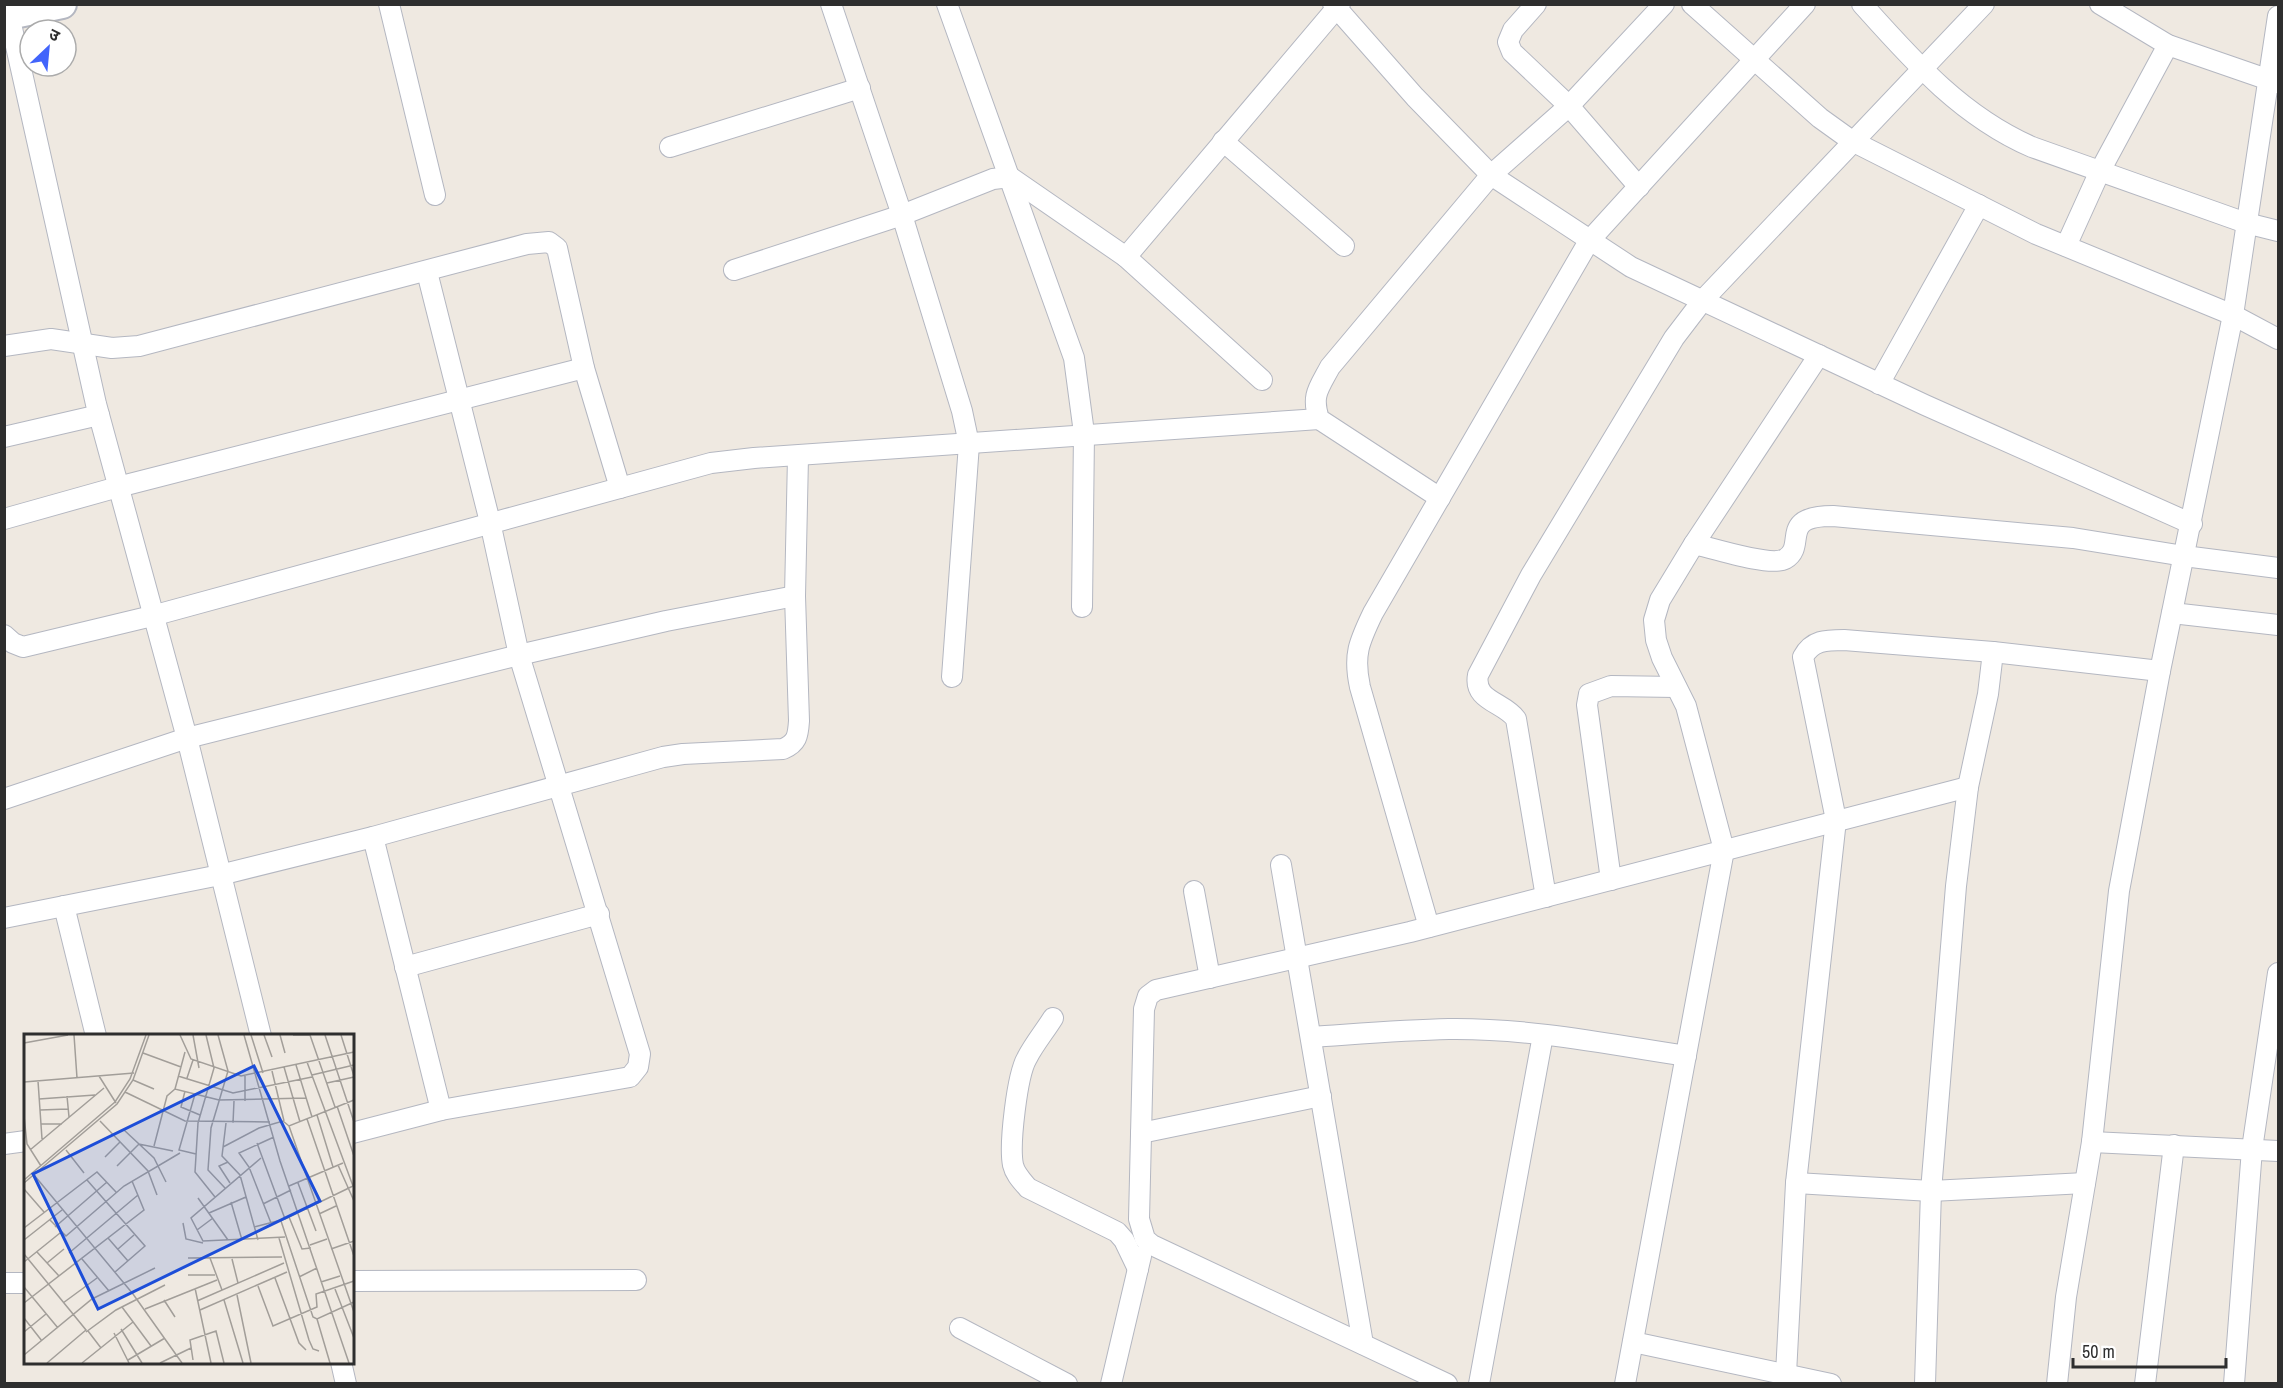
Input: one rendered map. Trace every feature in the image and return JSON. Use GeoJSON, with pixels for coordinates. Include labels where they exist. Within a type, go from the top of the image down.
{"type":"FeatureCollection","features":[{"type":"Feature","properties":{"kind":"street"},"geometry":{"type":"LineString","coordinates":[[62,4],[7,15],[99,415],[187,738],[261,1034]]}},
{"type":"Feature","properties":{"kind":"street"},"geometry":{"type":"LineString","coordinates":[[389,4],[435,195]]}},
{"type":"Feature","properties":{"kind":"street"},"geometry":{"type":"LineString","coordinates":[[831,4],[902,215],[962,411],[969,444],[952,677]]}},
{"type":"Feature","properties":{"kind":"street"},"geometry":{"type":"LineString","coordinates":[[947,4],[1074,358],[1084,433],[1082,607]]}},
{"type":"Feature","properties":{"kind":"street"},"geometry":{"type":"LineString","coordinates":[[1536,4],[1513,30],[1508,42],[1512,52],[1569,106],[1639,188]]}},
{"type":"Feature","properties":{"kind":"street"},"geometry":{"type":"LineString","coordinates":[[1319,418],[1314,403],[1317,391],[1330,367],[1491,175],[1569,106],[1664,4]]}},
{"type":"Feature","properties":{"kind":"street"},"geometry":{"type":"LineString","coordinates":[[1692,4],[1820,118],[1852,141],[2066,246],[2233,315],[2278,339]]}},
{"type":"Feature","properties":{"kind":"street"},"geometry":{"type":"LineString","coordinates":[[1429,927],[1355,665],[1359,642],[1373,613],[1589,241],[1756,61],[1805,4]]}},
{"type":"Feature","properties":{"kind":"street"},"geometry":{"type":"LineString","coordinates":[[1862,4],[1920,69],[1968,111],[2001,134],[2246,223],[2278,231]]}},
{"type":"Feature","properties":{"kind":"street"},"geometry":{"type":"LineString","coordinates":[[1546,897],[1516,719],[1508,708],[1480,693],[1476,684],[1478,675],[1537,565],[1674,338],[1703,300],[1984,4]]}},
{"type":"Feature","properties":{"kind":"street"},"geometry":{"type":"LineString","coordinates":[[2100,4],[2169,45],[2274,82]]}},
{"type":"Feature","properties":{"kind":"street"},"geometry":{"type":"LineString","coordinates":[[1126,257],[1336,6],[1415,97],[1491,175],[1631,267],[1879,384],[2192,524]]}},
{"type":"Feature","properties":{"kind":"street"},"geometry":{"type":"LineString","coordinates":[[2056,1383],[2066,1297],[2092,1142],[2119,891],[2160,671],[2192,524],[2233,315],[2246,223],[2274,82],[2278,16]]}},
{"type":"Feature","properties":{"kind":"street"},"geometry":{"type":"LineString","coordinates":[[2066,246],[2100,171],[2169,45]]}},
{"type":"Feature","properties":{"kind":"street"},"geometry":{"type":"LineString","coordinates":[[670,147],[860,88]]}},
{"type":"Feature","properties":{"kind":"street"},"geometry":{"type":"LineString","coordinates":[[1223,141],[1344,246]]}},
{"type":"Feature","properties":{"kind":"street"},"geometry":{"type":"LineString","coordinates":[[734,270],[902,215],[993,179],[1010,177],[1126,257],[1262,380]]}},
{"type":"Feature","properties":{"kind":"street"},"geometry":{"type":"LineString","coordinates":[[1879,384],[1979,205]]}},
{"type":"Feature","properties":{"kind":"street"},"geometry":{"type":"LineString","coordinates":[[4,346],[51,339],[112,348],[139,346],[527,244],[549,242],[556,248],[584,369],[620,488]]}},
{"type":"Feature","properties":{"kind":"street"},"geometry":{"type":"LineString","coordinates":[[354,1132],[441,1110],[630,1077],[638,1067],[640,1054],[561,787],[519,655],[490,522],[427,272]]}},
{"type":"Feature","properties":{"kind":"street"},"geometry":{"type":"LineString","coordinates":[[1625,1383],[1724,850],[1686,706],[1662,658],[1656,640],[1654,621],[1660,600],[1694,544],[1819,355]]}},
{"type":"Feature","properties":{"kind":"street"},"geometry":{"type":"LineString","coordinates":[[4,519],[118,487],[584,369]]}},
{"type":"Feature","properties":{"kind":"street"},"geometry":{"type":"LineString","coordinates":[[4,437],[99,415]]}},
{"type":"Feature","properties":{"kind":"street"},"geometry":{"type":"LineString","coordinates":[[4,635],[13,643],[23,647],[152,616],[711,463],[754,458],[798,457],[1084,433],[1319,418],[1440,498]]}},
{"type":"Feature","properties":{"kind":"street"},"geometry":{"type":"LineString","coordinates":[[4,918],[220,875],[373,837],[673,756],[783,749],[792,745],[798,737],[799,721],[795,596],[798,457]]}},
{"type":"Feature","properties":{"kind":"street"},"geometry":{"type":"LineString","coordinates":[[1694,544],[1771,561],[1785,559],[1793,550],[1795,533],[1802,522],[1815,516],[1833,516],[2073,538],[2278,568]]}},
{"type":"Feature","properties":{"kind":"street"},"geometry":{"type":"LineString","coordinates":[[4,799],[187,738],[519,655],[666,621],[795,596]]}},
{"type":"Feature","properties":{"kind":"street"},"geometry":{"type":"LineString","coordinates":[[2172,613],[2278,625]]}},
{"type":"Feature","properties":{"kind":"street"},"geometry":{"type":"LineString","coordinates":[[1786,1374],[1796,1183],[1836,820],[1804,668],[1803,657],[1808,647],[1822,640],[1844,640],[1993,652],[2160,671]]}},
{"type":"Feature","properties":{"kind":"street"},"geometry":{"type":"LineString","coordinates":[[1925,1383],[1931,1191],[1956,886],[1968,787],[1988,694],[1993,652]]}},
{"type":"Feature","properties":{"kind":"street"},"geometry":{"type":"LineString","coordinates":[[1611,880],[1587,705],[1589,694],[1611,686],[1676,687]]}},
{"type":"Feature","properties":{"kind":"street"},"geometry":{"type":"LineString","coordinates":[[1111,1383],[1145,1239],[1139,1220],[1144,1009],[1148,996],[1156,990],[1299,959],[1429,927],[1968,787]]}},
{"type":"Feature","properties":{"kind":"street"},"geometry":{"type":"LineString","coordinates":[[373,837],[441,1110]]}},
{"type":"Feature","properties":{"kind":"street"},"geometry":{"type":"LineString","coordinates":[[1281,865],[1299,959],[1363,1344]]}},
{"type":"Feature","properties":{"kind":"street"},"geometry":{"type":"LineString","coordinates":[[1194,891],[1210,978]]}},
{"type":"Feature","properties":{"kind":"street"},"geometry":{"type":"LineString","coordinates":[[64,906],[96,1034]]}},
{"type":"Feature","properties":{"kind":"street"},"geometry":{"type":"LineString","coordinates":[[405,967],[599,914]]}},
{"type":"Feature","properties":{"kind":"street"},"geometry":{"type":"LineString","coordinates":[[2234,1383],[2252,1149],[2278,973]]}},
{"type":"Feature","properties":{"kind":"street"},"geometry":{"type":"LineString","coordinates":[[1053,1018],[1026,1059],[1020,1076],[1012,1146],[1013,1166],[1019,1179],[1028,1188],[1117,1232],[1125,1240],[1138,1269]]}},
{"type":"Feature","properties":{"kind":"street"},"geometry":{"type":"LineString","coordinates":[[1312,1037],[1449,1029],[1543,1035],[1686,1056]]}},
{"type":"Feature","properties":{"kind":"street"},"geometry":{"type":"LineString","coordinates":[[1479,1383],[1543,1035]]}},
{"type":"Feature","properties":{"kind":"street"},"geometry":{"type":"LineString","coordinates":[[1142,1133],[1321,1096]]}},
{"type":"Feature","properties":{"kind":"street"},"geometry":{"type":"LineString","coordinates":[[4,1144],[24,1141]]}},
{"type":"Feature","properties":{"kind":"street"},"geometry":{"type":"LineString","coordinates":[[2092,1142],[2278,1151]]}},
{"type":"Feature","properties":{"kind":"street"},"geometry":{"type":"LineString","coordinates":[[2145,1383],[2174,1145]]}},
{"type":"Feature","properties":{"kind":"street"},"geometry":{"type":"LineString","coordinates":[[1796,1183],[1931,1191],[2085,1183]]}},
{"type":"Feature","properties":{"kind":"street"},"geometry":{"type":"LineString","coordinates":[[1145,1239],[1152,1245],[1447,1383]]}},
{"type":"Feature","properties":{"kind":"street"},"geometry":{"type":"LineString","coordinates":[[354,1281],[636,1280]]}},
{"type":"Feature","properties":{"kind":"street"},"geometry":{"type":"LineString","coordinates":[[4,1283],[24,1283]]}},
{"type":"Feature","properties":{"kind":"street"},"geometry":{"type":"LineString","coordinates":[[960,1328],[1067,1383]]}},
{"type":"Feature","properties":{"kind":"street"},"geometry":{"type":"LineString","coordinates":[[1633,1342],[1831,1383]]}},
{"type":"Feature","properties":{"kind":"street"},"geometry":{"type":"LineString","coordinates":[[341,1364],[346,1383]]}}]}
